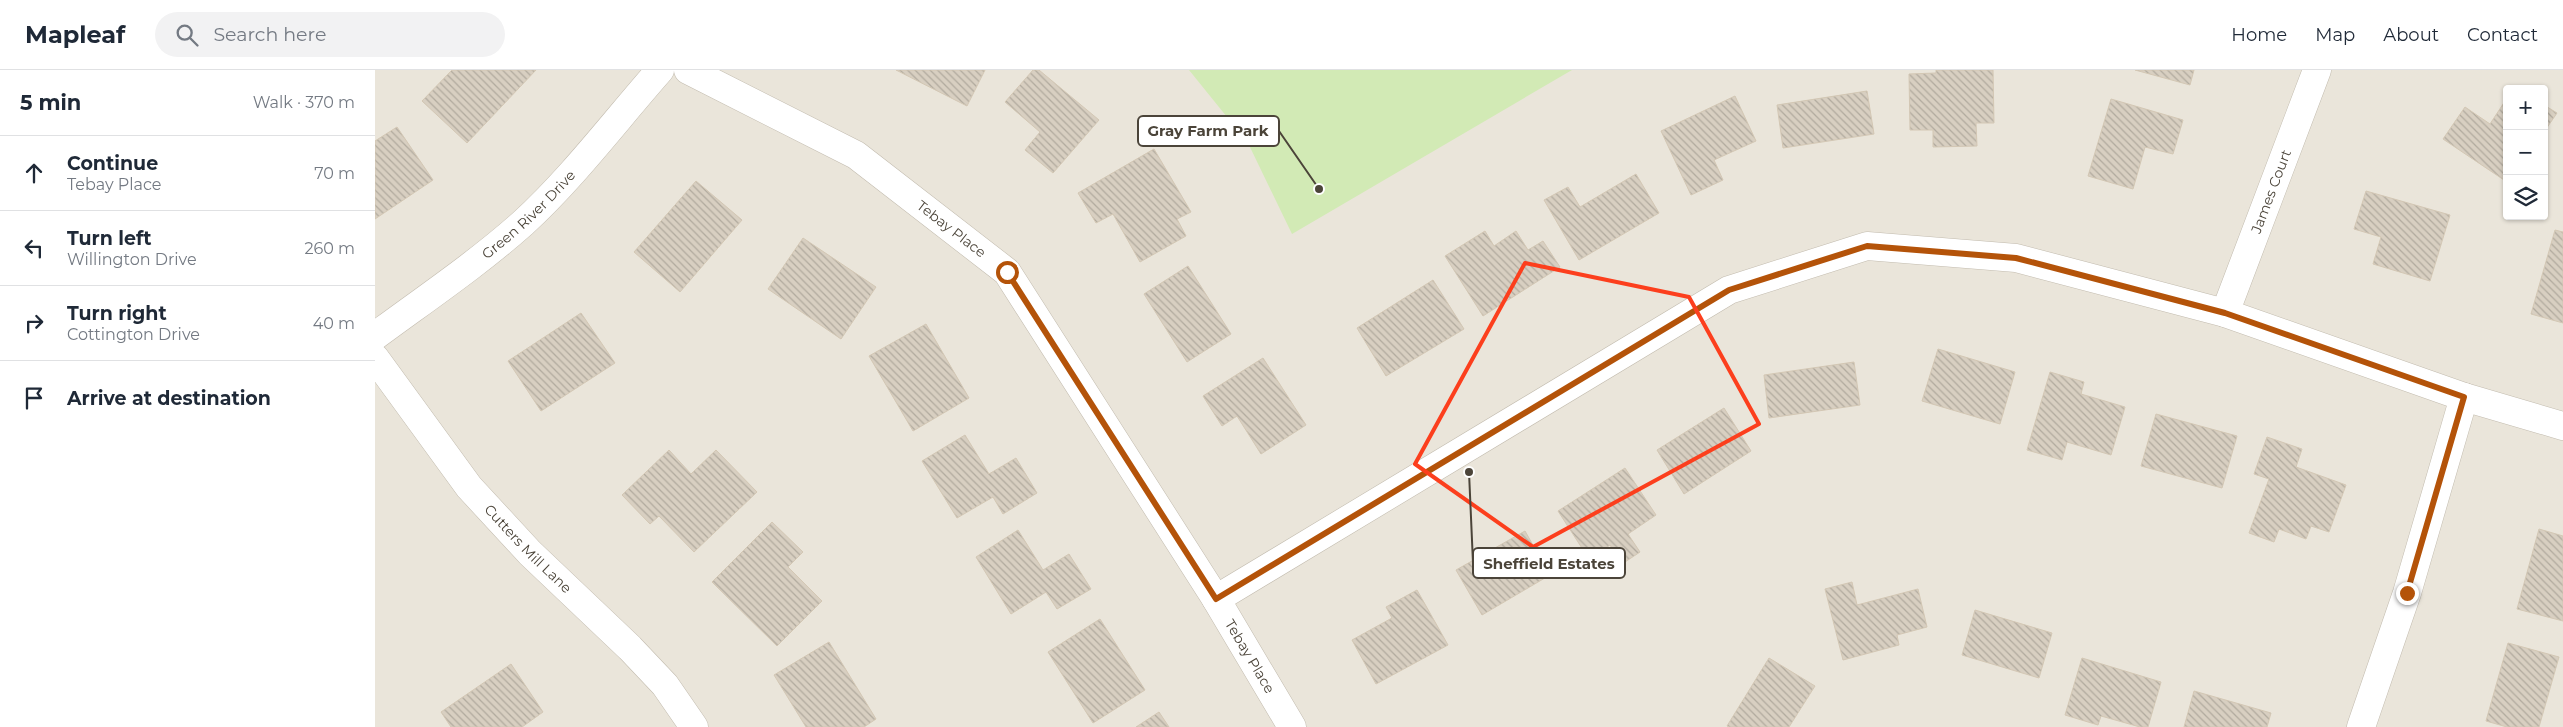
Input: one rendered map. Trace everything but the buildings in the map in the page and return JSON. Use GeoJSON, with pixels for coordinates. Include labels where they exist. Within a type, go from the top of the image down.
{"type":"FeatureCollection","features":[{"type":"Feature","properties":{"kind":"street","name":"Green River Drive"},"geometry":{"type":"LineString","coordinates":[[375,336],[483,255],[523,222],[565,180],[660,70]]}},
{"type":"Feature","properties":{"kind":"street","name":"Tebay Place"},"geometry":{"type":"LineString","coordinates":[[688,70],[856,155],[1007,272],[1216,599],[1292,727]]}},
{"type":"Feature","properties":{"kind":"street","name":"James Court"},"geometry":{"type":"LineString","coordinates":[[2225,313],[2317,70]]}},
{"type":"Feature","properties":{"kind":"street"},"geometry":{"type":"LineString","coordinates":[[1216,599],[1729,290],[1867,246],[2016,258],[2225,313],[2464,397],[2563,426]]}},
{"type":"Feature","properties":{"kind":"street","name":"Cutters Mill Lane"},"geometry":{"type":"LineString","coordinates":[[375,358],[469,487],[530,553],[630,648],[665,685],[693,727]]}},
{"type":"Feature","properties":{"kind":"street"},"geometry":{"type":"LineString","coordinates":[[2361,727],[2407,593],[2464,397]]}},
{"type":"Feature","properties":{"kind":"highlighted area"},"geometry":{"type":"Polygon","coordinates":[[[1525,263],[1689,297],[1759,424],[1533,547],[1415,464],[1525,263]]]}},
{"type":"Feature","properties":{"kind":"shaded area"},"geometry":{"type":"Polygon","coordinates":[[[375,70],[2563,70],[2563,727],[375,727],[375,70]]]}},
{"type":"Feature","properties":{"kind":"green space"},"geometry":{"type":"Polygon","coordinates":[[[1189,70],[1572,70],[1292,234],[1248,143],[1189,70]]]}},
{"type":"Feature","properties":{"kind":"place","name":"Gray Farm Park"},"geometry":{"type":"Point","coordinates":[1319,189]}},
{"type":"Feature","properties":{"kind":"place","name":"Sheffield Estates"},"geometry":{"type":"Point","coordinates":[1469,472]}},
{"type":"Feature","properties":{"kind":"route"},"geometry":{"type":"LineString","coordinates":[[1007,272],[1216,599],[1729,290],[1867,246],[2016,258],[2225,313],[2464,397],[2407,593]]}}]}
